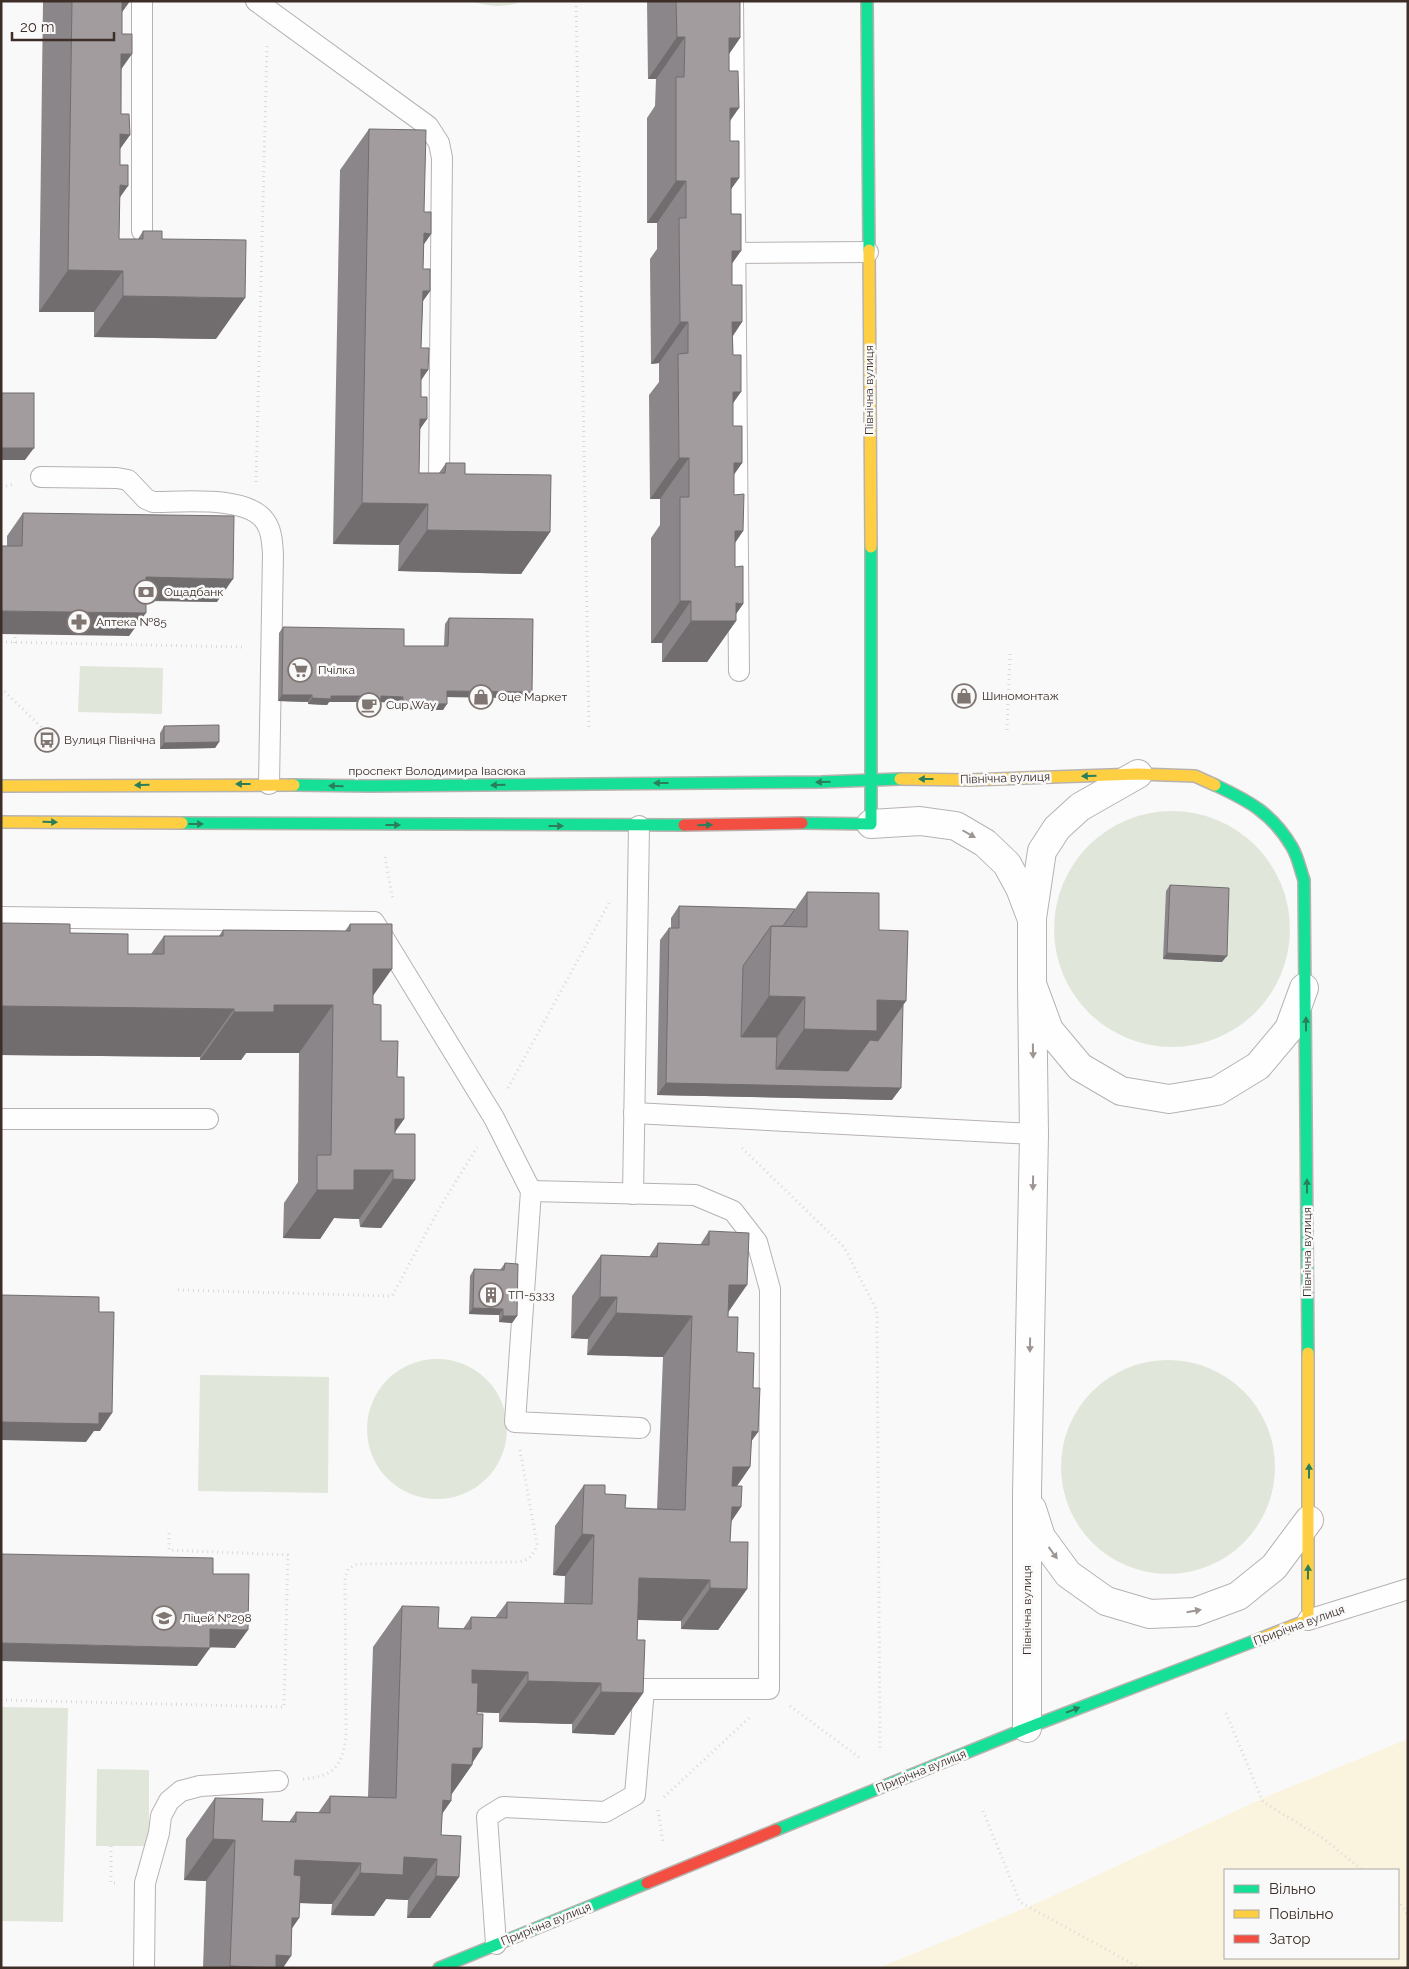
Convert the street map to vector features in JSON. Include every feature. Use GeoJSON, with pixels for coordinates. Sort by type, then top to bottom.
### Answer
{"type":"FeatureCollection","features":[{"type":"Feature","properties":{"kind":"street","name":"Північна вулиця"},"geometry":{"type":"LineString","coordinates":[[867,1],[871,824]]}},
{"type":"Feature","properties":{"kind":"street","name":"Північна вулиця"},"geometry":{"type":"LineString","coordinates":[[872,779],[970,780],[1138,774],[1196,776],[1249,801],[1274,822],[1293,848],[1304,880],[1309,1520],[1308,1620]]}},
{"type":"Feature","properties":{"kind":"street"},"geometry":{"type":"LineString","coordinates":[[1032,918],[1042,852],[1057,828],[1080,807],[1138,774]]}},
{"type":"Feature","properties":{"kind":"street","name":"проспект Володимира Івасюка"},"geometry":{"type":"LineString","coordinates":[[1,786],[269,784],[370,786],[822,782],[872,779]]}},
{"type":"Feature","properties":{"kind":"street"},"geometry":{"type":"LineString","coordinates":[[1,822],[638,826],[871,824],[920,821],[956,826],[985,843],[1007,864],[1020,888],[1032,918]]}},
{"type":"Feature","properties":{"kind":"street","name":"Північна вулиця"},"geometry":{"type":"LineString","coordinates":[[1027,1728],[1027,1493],[1034,1134],[1032,918]]}},
{"type":"Feature","properties":{"kind":"street"},"geometry":{"type":"LineString","coordinates":[[1032,984],[1049,1030],[1080,1067],[1121,1091],[1169,1099],[1217,1091],[1258,1066],[1289,1029],[1305,984]]}},
{"type":"Feature","properties":{"kind":"street","name":"Північна вулиця"},"geometry":{"type":"LineString","coordinates":[[1027,1493],[1041,1537],[1068,1574],[1106,1601],[1150,1614],[1195,1612],[1238,1596],[1274,1567],[1309,1520]]}},
{"type":"Feature","properties":{"kind":"street","name":"Прирічна вулиця"},"geometry":{"type":"LineString","coordinates":[[439,1968],[1027,1728],[1308,1620]]}},
{"type":"Feature","properties":{"kind":"lane"},"geometry":{"type":"LineString","coordinates":[[142,1],[142,231]]}},
{"type":"Feature","properties":{"kind":"lane"},"geometry":{"type":"LineString","coordinates":[[256,1],[428,126],[439,143],[442,168],[439,475]]}},
{"type":"Feature","properties":{"kind":"lane"},"geometry":{"type":"LineString","coordinates":[[733,1],[739,671]]}},
{"type":"Feature","properties":{"kind":"lane"},"geometry":{"type":"LineString","coordinates":[[735,253],[868,252]]}},
{"type":"Feature","properties":{"kind":"lane"},"geometry":{"type":"LineString","coordinates":[[41,477],[117,478],[128,480],[146,500],[153,502],[228,503],[248,507],[264,519],[271,534],[273,554],[269,784]]}},
{"type":"Feature","properties":{"kind":"lane"},"geometry":{"type":"LineString","coordinates":[[633,1194],[638,826]]}},
{"type":"Feature","properties":{"kind":"lane"},"geometry":{"type":"LineString","coordinates":[[1,917],[374,922],[494,1118],[531,1190],[515,1422],[640,1428]]}},
{"type":"Feature","properties":{"kind":"lane"},"geometry":{"type":"LineString","coordinates":[[634,1114],[1034,1134]]}},
{"type":"Feature","properties":{"kind":"lane"},"geometry":{"type":"LineString","coordinates":[[1,1119],[208,1119]]}},
{"type":"Feature","properties":{"kind":"lane"},"geometry":{"type":"LineString","coordinates":[[496,1944],[487,1817],[503,1807],[605,1812],[635,1795],[644,1689],[769,1690],[770,1290],[757,1242],[733,1211],[695,1195],[531,1190]]}},
{"type":"Feature","properties":{"kind":"lane","name":"Прирічна вулиця"},"geometry":{"type":"LineString","coordinates":[[1308,1620],[1408,1588]]}},
{"type":"Feature","properties":{"kind":"lane"},"geometry":{"type":"LineString","coordinates":[[144,1968],[145,1883],[159,1833],[161,1816],[169,1801],[181,1791],[200,1786],[278,1781]]}},
{"type":"Feature","properties":{"kind":"path"},"geometry":{"type":"LineString","coordinates":[[576,1],[589,731]]}},
{"type":"Feature","properties":{"kind":"path"},"geometry":{"type":"LineString","coordinates":[[255,513],[267,38]]}},
{"type":"Feature","properties":{"kind":"path"},"geometry":{"type":"LineString","coordinates":[[15,635],[15,643]]}},
{"type":"Feature","properties":{"kind":"path"},"geometry":{"type":"LineString","coordinates":[[79,644],[80,635]]}},
{"type":"Feature","properties":{"kind":"path"},"geometry":{"type":"LineString","coordinates":[[1,642],[252,647]]}},
{"type":"Feature","properties":{"kind":"path"},"geometry":{"type":"LineString","coordinates":[[1007,730],[1010,654]]}},
{"type":"Feature","properties":{"kind":"path"},"geometry":{"type":"LineString","coordinates":[[1,688],[41,727],[40,740]]}},
{"type":"Feature","properties":{"kind":"path"},"geometry":{"type":"LineString","coordinates":[[386,857],[394,909]]}},
{"type":"Feature","properties":{"kind":"path"},"geometry":{"type":"LineString","coordinates":[[178,1290],[392,1296],[440,1209],[494,1118],[505,1093],[609,902],[609,893]]}},
{"type":"Feature","properties":{"kind":"path"},"geometry":{"type":"LineString","coordinates":[[711,1117],[844,1247],[878,1310],[880,1748]]}},
{"type":"Feature","properties":{"kind":"path"},"geometry":{"type":"LineString","coordinates":[[278,1781],[318,1778],[329,1774],[344,1754],[346,1736],[344,1578],[351,1566],[357,1564],[524,1562],[534,1552],[537,1544],[515,1422]]}},
{"type":"Feature","properties":{"kind":"path"},"geometry":{"type":"LineString","coordinates":[[1,1700],[284,1707],[288,1555],[169,1550],[169,1531]]}},
{"type":"Feature","properties":{"kind":"path"},"geometry":{"type":"LineString","coordinates":[[782,1706],[790,1706],[860,1758]]}},
{"type":"Feature","properties":{"kind":"path"},"geometry":{"type":"LineString","coordinates":[[1226,1713],[1263,1802],[1324,1839],[1361,1869]]}},
{"type":"Feature","properties":{"kind":"path"},"geometry":{"type":"LineString","coordinates":[[664,1851],[657,1802],[750,1717]]}},
{"type":"Feature","properties":{"kind":"path"},"geometry":{"type":"LineString","coordinates":[[983,1811],[1020,1902],[1140,1968]]}},
{"type":"Feature","properties":{"kind":"path"},"geometry":{"type":"LineString","coordinates":[[1399,1902],[1408,1915]]}},
{"type":"Feature","properties":{"kind":"shaded area"},"geometry":{"type":"Polygon","coordinates":[[[471,1],[523,1],[497,6],[471,1]]]}},
{"type":"Feature","properties":{"kind":"shaded area"},"geometry":{"type":"Polygon","coordinates":[[[80,666],[163,668],[162,714],[78,712],[80,666]]]}},
{"type":"Feature","properties":{"kind":"shaded area"},"geometry":{"type":"Polygon","coordinates":[[[1160,811],[1184,811],[1206,816],[1228,825],[1256,845],[1270,863],[1281,884],[1288,906],[1290,929],[1288,952],[1281,974],[1270,995],[1256,1013],[1228,1033],[1206,1042],[1184,1047],[1160,1047],[1138,1042],[1116,1033],[1088,1013],[1068,985],[1059,963],[1054,941],[1054,917],[1059,895],[1068,873],[1088,845],[1116,825],[1138,816],[1160,811]]]}},
{"type":"Feature","properties":{"kind":"shaded area"},"geometry":{"type":"Polygon","coordinates":[[[437,1359],[451,1360],[464,1364],[487,1379],[502,1402],[506,1415],[506,1443],[502,1456],[487,1479],[464,1494],[451,1498],[437,1499],[423,1498],[410,1494],[387,1479],[372,1456],[368,1443],[367,1429],[368,1415],[372,1402],[387,1379],[410,1364],[423,1360],[437,1359]]]}},
{"type":"Feature","properties":{"kind":"shaded area"},"geometry":{"type":"Polygon","coordinates":[[[1158,1360],[1178,1360],[1209,1368],[1227,1378],[1244,1391],[1257,1408],[1267,1426],[1273,1446],[1275,1467],[1273,1488],[1267,1508],[1257,1526],[1244,1543],[1227,1556],[1209,1566],[1178,1574],[1158,1574],[1127,1566],[1100,1550],[1085,1535],[1069,1508],[1061,1477],[1061,1457],[1069,1426],[1085,1399],[1100,1384],[1127,1368],[1158,1360]]]}},
{"type":"Feature","properties":{"kind":"shaded area"},"geometry":{"type":"Polygon","coordinates":[[[200,1375],[329,1377],[328,1493],[198,1491],[200,1375]]]}},
{"type":"Feature","properties":{"kind":"shaded area"},"geometry":{"type":"Polygon","coordinates":[[[1,1707],[68,1708],[63,1922],[1,1921],[1,1707]]]}},
{"type":"Feature","properties":{"kind":"shaded area"},"geometry":{"type":"Polygon","coordinates":[[[97,1769],[149,1770],[149,1846],[96,1846],[97,1769]]]}},
{"type":"Feature","properties":{"kind":"sand"},"geometry":{"type":"Polygon","coordinates":[[[1408,1739],[1408,1968],[878,1968],[1035,1904],[1270,1795],[1408,1739]]]}},
{"type":"Feature","properties":{"kind":"building"},"geometry":{"type":"Polygon","coordinates":[[[72,1],[122,1],[122,34],[132,34],[132,54],[121,54],[121,114],[129,114],[130,135],[120,134],[120,165],[128,165],[128,186],[120,185],[119,239],[143,239],[143,231],[162,231],[162,239],[246,240],[245,298],[123,296],[123,271],[68,270],[72,1]]]}},
{"type":"Feature","properties":{"kind":"building"},"geometry":{"type":"Polygon","coordinates":[[[676,1],[740,1],[740,38],[729,38],[729,71],[738,71],[739,108],[730,108],[730,141],[739,141],[739,178],[731,178],[731,214],[741,214],[741,251],[732,251],[732,285],[742,285],[742,322],[732,322],[733,355],[741,355],[741,392],[733,392],[733,426],[742,426],[742,463],[734,463],[734,495],[744,494],[743,531],[735,531],[735,567],[743,566],[743,604],[736,603],[736,621],[691,621],[691,601],[680,601],[680,497],[689,497],[689,458],[679,458],[678,354],[688,353],[688,322],[680,322],[679,218],[686,218],[686,181],[676,181],[676,77],[684,77],[685,37],[677,37],[676,1]]]}},
{"type":"Feature","properties":{"kind":"building"},"geometry":{"type":"Polygon","coordinates":[[[369,129],[426,130],[424,212],[431,212],[431,234],[424,233],[423,269],[430,269],[430,291],[423,291],[421,348],[429,348],[428,370],[421,369],[421,397],[427,397],[427,419],[420,419],[419,473],[445,473],[446,463],[465,463],[465,474],[551,475],[550,532],[427,530],[428,504],[362,503],[369,129]]]}},
{"type":"Feature","properties":{"kind":"building"},"geometry":{"type":"Polygon","coordinates":[[[1,393],[34,393],[34,448],[1,448],[1,393]]]}},
{"type":"Feature","properties":{"kind":"building"},"geometry":{"type":"Polygon","coordinates":[[[23,513],[234,516],[233,579],[146,577],[146,613],[1,611],[1,546],[22,546],[23,513]]]}},
{"type":"Feature","properties":{"kind":"building"},"geometry":{"type":"Polygon","coordinates":[[[449,618],[533,619],[532,692],[447,691],[447,704],[403,703],[403,697],[381,696],[381,699],[365,699],[365,696],[331,696],[331,699],[312,698],[312,695],[282,695],[283,627],[404,629],[404,646],[448,646],[449,618]]]}},
{"type":"Feature","properties":{"kind":"building"},"geometry":{"type":"Polygon","coordinates":[[[219,725],[219,742],[164,743],[164,726],[219,725]]]}},
{"type":"Feature","properties":{"kind":"building"},"geometry":{"type":"Polygon","coordinates":[[[1170,885],[1229,888],[1227,956],[1167,953],[1170,885]]]}},
{"type":"Feature","properties":{"kind":"building"},"geometry":{"type":"Polygon","coordinates":[[[807,892],[879,893],[879,930],[908,931],[906,1001],[877,1000],[877,1031],[804,1029],[805,997],[769,996],[771,926],[807,927],[807,892]]]}},
{"type":"Feature","properties":{"kind":"building"},"geometry":{"type":"Polygon","coordinates":[[[679,906],[795,909],[783,926],[771,926],[743,966],[741,1037],[777,1037],[776,1069],[848,1071],[870,1040],[878,1041],[903,1005],[901,1088],[666,1083],[669,928],[679,928],[679,906]]]}},
{"type":"Feature","properties":{"kind":"building"},"geometry":{"type":"Polygon","coordinates":[[[1,923],[70,924],[70,933],[128,934],[128,954],[164,954],[164,936],[223,936],[223,930],[350,931],[350,924],[392,924],[392,969],[373,969],[373,1004],[381,1005],[381,1041],[398,1041],[397,1077],[404,1077],[404,1119],[395,1119],[395,1134],[415,1134],[415,1180],[393,1179],[393,1170],[354,1170],[354,1190],[317,1190],[317,1155],[331,1155],[333,1005],[274,1005],[274,1012],[234,1012],[234,1009],[1,1006],[1,923]]]}},
{"type":"Feature","properties":{"kind":"building"},"geometry":{"type":"Polygon","coordinates":[[[709,1231],[749,1233],[747,1285],[729,1285],[728,1317],[738,1317],[737,1352],[754,1353],[753,1388],[760,1388],[758,1432],[752,1431],[750,1467],[733,1467],[732,1486],[742,1486],[741,1507],[732,1507],[730,1542],[748,1542],[747,1589],[710,1588],[710,1580],[639,1578],[637,1640],[645,1640],[643,1693],[601,1692],[601,1683],[528,1681],[528,1672],[472,1670],[472,1683],[478,1683],[477,1714],[483,1714],[482,1748],[473,1748],[472,1765],[452,1764],[451,1801],[443,1800],[441,1835],[461,1836],[459,1877],[436,1876],[437,1859],[404,1857],[403,1875],[360,1873],[361,1863],[295,1860],[294,1875],[301,1876],[299,1918],[292,1918],[291,1956],[276,1955],[276,1968],[230,1966],[235,1840],[213,1839],[215,1798],[263,1799],[262,1821],[296,1822],[296,1812],[330,1813],[330,1796],[396,1798],[402,1606],[439,1607],[438,1628],[471,1629],[471,1617],[507,1618],[507,1602],[592,1604],[594,1535],[582,1534],[584,1485],[605,1485],[605,1494],[626,1495],[625,1508],[685,1510],[692,1316],[616,1313],[617,1297],[600,1297],[601,1255],[657,1257],[658,1243],[709,1245],[709,1231]]]}},
{"type":"Feature","properties":{"kind":"building","name":"ТП-5333"},"geometry":{"type":"Polygon","coordinates":[[[505,1263],[518,1264],[517,1316],[503,1316],[503,1309],[473,1308],[474,1269],[504,1270],[505,1263]]]}},
{"type":"Feature","properties":{"kind":"building"},"geometry":{"type":"Polygon","coordinates":[[[1,1295],[99,1297],[99,1312],[114,1312],[112,1413],[99,1413],[99,1424],[1,1422],[1,1295]]]}},
{"type":"Feature","properties":{"kind":"building"},"geometry":{"type":"Polygon","coordinates":[[[1,1554],[213,1558],[213,1574],[249,1574],[248,1630],[210,1629],[210,1648],[1,1643],[1,1554]]]}},
{"type":"Feature","properties":{"kind":"traffic: fast"},"geometry":{"type":"LineString","coordinates":[[867,1],[869,250]]}},
{"type":"Feature","properties":{"kind":"traffic: fast"},"geometry":{"type":"LineString","coordinates":[[802,823],[871,824],[871,547]]}},
{"type":"Feature","properties":{"kind":"traffic: fast"},"geometry":{"type":"LineString","coordinates":[[294,785],[821,782],[900,779]]}},
{"type":"Feature","properties":{"kind":"traffic: fast"},"geometry":{"type":"LineString","coordinates":[[1215,785],[1259,809],[1276,825],[1294,851],[1304,880],[1308,1353]]}},
{"type":"Feature","properties":{"kind":"traffic: fast"},"geometry":{"type":"LineString","coordinates":[[182,823],[684,825]]}},
{"type":"Feature","properties":{"kind":"traffic: fast"},"geometry":{"type":"LineString","coordinates":[[776,1830],[1027,1728],[1262,1638]]}},
{"type":"Feature","properties":{"kind":"traffic: fast"},"geometry":{"type":"LineString","coordinates":[[439,1968],[647,1883]]}},
{"type":"Feature","properties":{"kind":"traffic: slow"},"geometry":{"type":"LineString","coordinates":[[869,250],[871,547]]}},
{"type":"Feature","properties":{"kind":"traffic: slow"},"geometry":{"type":"LineString","coordinates":[[900,779],[970,780],[1138,774],[1195,776],[1215,785]]}},
{"type":"Feature","properties":{"kind":"traffic: slow"},"geometry":{"type":"LineString","coordinates":[[1,786],[294,785]]}},
{"type":"Feature","properties":{"kind":"traffic: slow"},"geometry":{"type":"LineString","coordinates":[[1,822],[182,823]]}},
{"type":"Feature","properties":{"kind":"traffic: slow"},"geometry":{"type":"LineString","coordinates":[[1262,1638],[1308,1620],[1308,1353]]}},
{"type":"Feature","properties":{"kind":"traffic: jam"},"geometry":{"type":"LineString","coordinates":[[684,825],[802,823]]}},
{"type":"Feature","properties":{"kind":"traffic: jam"},"geometry":{"type":"LineString","coordinates":[[647,1883],[776,1830]]}},
{"type":"Feature","properties":{"kind":"place","name":"Ощадбанк"},"geometry":{"type":"Point","coordinates":[146,592]}},
{"type":"Feature","properties":{"kind":"place","name":"Аптека №85"},"geometry":{"type":"Point","coordinates":[79,622]}},
{"type":"Feature","properties":{"kind":"place","name":"Пчілка"},"geometry":{"type":"Point","coordinates":[300,670]}},
{"type":"Feature","properties":{"kind":"place","name":"Шиномонтаж"},"geometry":{"type":"Point","coordinates":[964,696]}},
{"type":"Feature","properties":{"kind":"place","name":"Оце Маркет"},"geometry":{"type":"Point","coordinates":[481,697]}},
{"type":"Feature","properties":{"kind":"place","name":"Cup Way"},"geometry":{"type":"Point","coordinates":[369,705]}},
{"type":"Feature","properties":{"kind":"place","name":"Вулиця Північна"},"geometry":{"type":"Point","coordinates":[47,740]}},
{"type":"Feature","properties":{"kind":"place","name":"ТП-5333"},"geometry":{"type":"Point","coordinates":[491,1295]}},
{"type":"Feature","properties":{"kind":"place","name":"Ліцей №298"},"geometry":{"type":"Point","coordinates":[164,1618]}}]}
